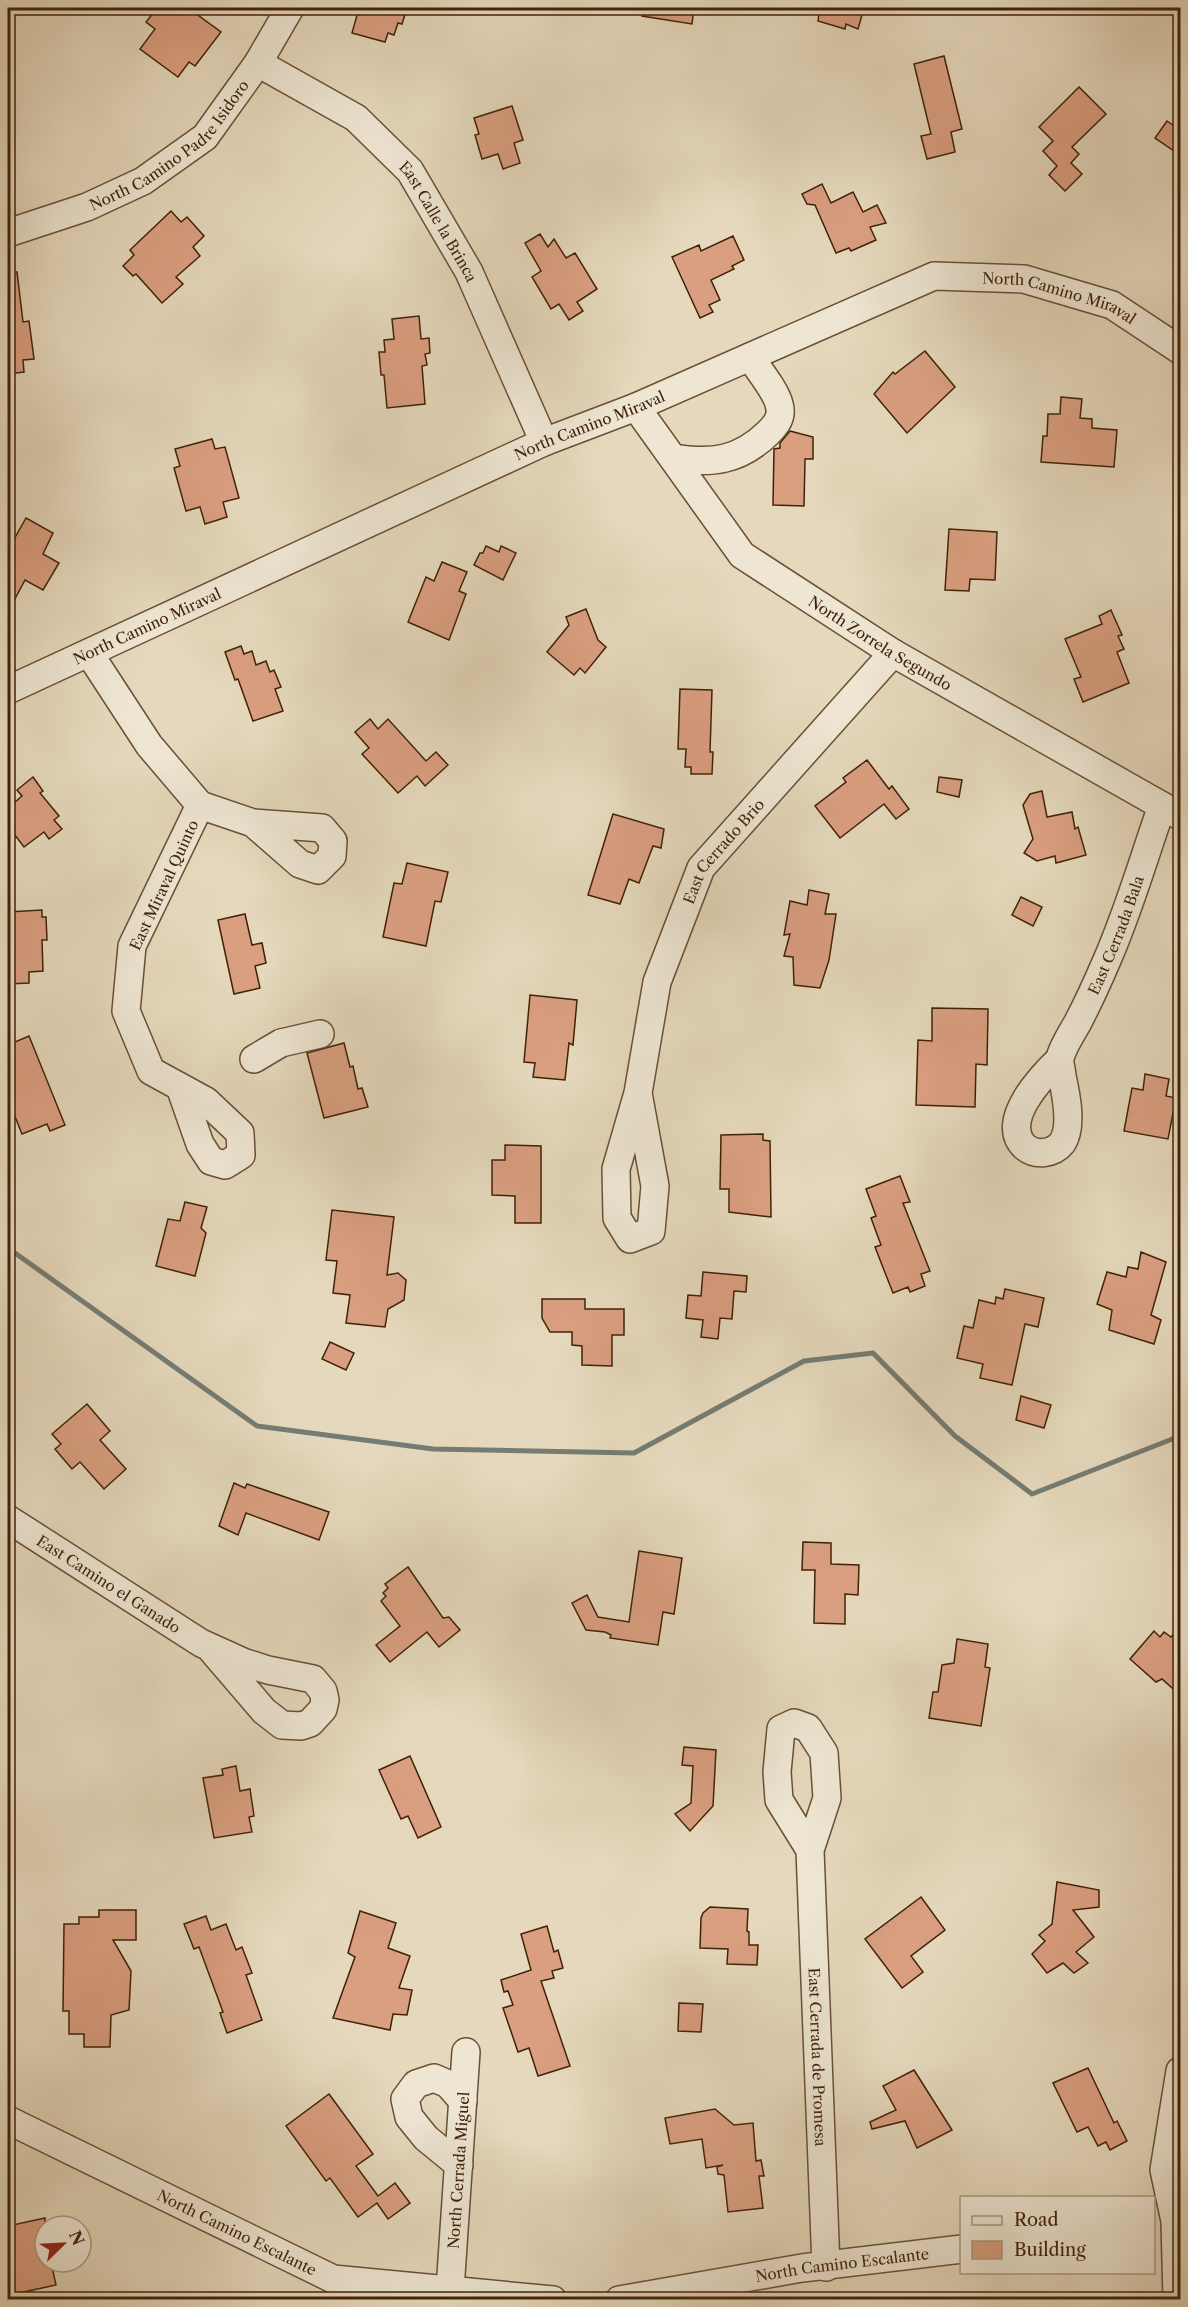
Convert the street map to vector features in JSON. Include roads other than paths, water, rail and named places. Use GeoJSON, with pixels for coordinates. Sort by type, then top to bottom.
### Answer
{"type":"FeatureCollection","features":[{"type":"Feature","properties":{"kind":"street","name":"North Camino Padre Isidoro"},"geometry":{"type":"LineString","coordinates":[[8,233],[87,207],[143,181],[205,137],[258,63],[290,8]]}},
{"type":"Feature","properties":{"kind":"street","name":"East Calle la Brinca"},"geometry":{"type":"LineString","coordinates":[[258,63],[356,118],[410,171],[469,272],[544,442]]}},
{"type":"Feature","properties":{"kind":"street","name":"North Camino Miraval"},"geometry":{"type":"LineString","coordinates":[[8,690],[544,442],[636,407],[934,276],[1024,279],[1112,305],[1180,350]]}},
{"type":"Feature","properties":{"kind":"street"},"geometry":{"type":"LineString","coordinates":[[673,458],[694,461],[738,455],[750,449],[778,423],[779,403],[750,357]]}},
{"type":"Feature","properties":{"kind":"street","name":"North Zorrela Segundo"},"geometry":{"type":"LineString","coordinates":[[636,407],[742,555],[893,653],[1171,811]]}},
{"type":"Feature","properties":{"kind":"street","name":"East Miraval Quinto"},"geometry":{"type":"LineString","coordinates":[[89,653],[149,745],[200,805],[253,823]]}},
{"type":"Feature","properties":{"kind":"street","name":"East Cerrado Brio"},"geometry":{"type":"LineString","coordinates":[[638,1093],[657,982],[700,868],[893,653]]}},
{"type":"Feature","properties":{"kind":"street","name":"East Miraval Quinto"},"geometry":{"type":"LineString","coordinates":[[180,1087],[151,1071],[126,1011],[132,946],[200,805]]}},
{"type":"Feature","properties":{"kind":"street","name":"East Cerrada Bala"},"geometry":{"type":"LineString","coordinates":[[1060,1059],[1113,947],[1171,811]]}},
{"type":"Feature","properties":{"kind":"street"},"geometry":{"type":"LineString","coordinates":[[254,1059],[281,1043],[320,1034]]}},
{"type":"Feature","properties":{"kind":"street","name":"East Camino el Ganado"},"geometry":{"type":"LineString","coordinates":[[8,1519],[210,1648]]}},
{"type":"Feature","properties":{"kind":"street","name":"East Cerrada de Promesa"},"geometry":{"type":"LineString","coordinates":[[810,1850],[826,2267]]}},
{"type":"Feature","properties":{"kind":"street","name":"North Cerrada Miguel"},"geometry":{"type":"LineString","coordinates":[[450,2290],[466,2052]]}},
{"type":"Feature","properties":{"kind":"street"},"geometry":{"type":"LineString","coordinates":[[1177,2300],[1164,2170],[1180,2072]]}},
{"type":"Feature","properties":{"kind":"street"},"geometry":{"type":"LineString","coordinates":[[459,2165],[426,2138],[408,2117],[405,2099],[416,2084],[434,2078],[448,2084],[463,2101]]}},
{"type":"Feature","properties":{"kind":"street","name":"North Camino Escalante"},"geometry":{"type":"LineString","coordinates":[[8,2120],[333,2279],[553,2300]]}},
{"type":"Feature","properties":{"kind":"street"},"geometry":{"type":"LineString","coordinates":[[1170,2222],[1180,2193]]}},
{"type":"Feature","properties":{"kind":"street","name":"North Camino Escalante"},"geometry":{"type":"LineString","coordinates":[[619,2300],[802,2268],[826,2267],[960,2249]]}},
{"type":"Feature","properties":{"kind":"waterway"},"geometry":{"type":"LineString","coordinates":[[8,1248],[257,1426],[433,1449],[634,1453],[804,1361],[873,1353],[955,1436],[1032,1494],[1180,1436]]}}]}
